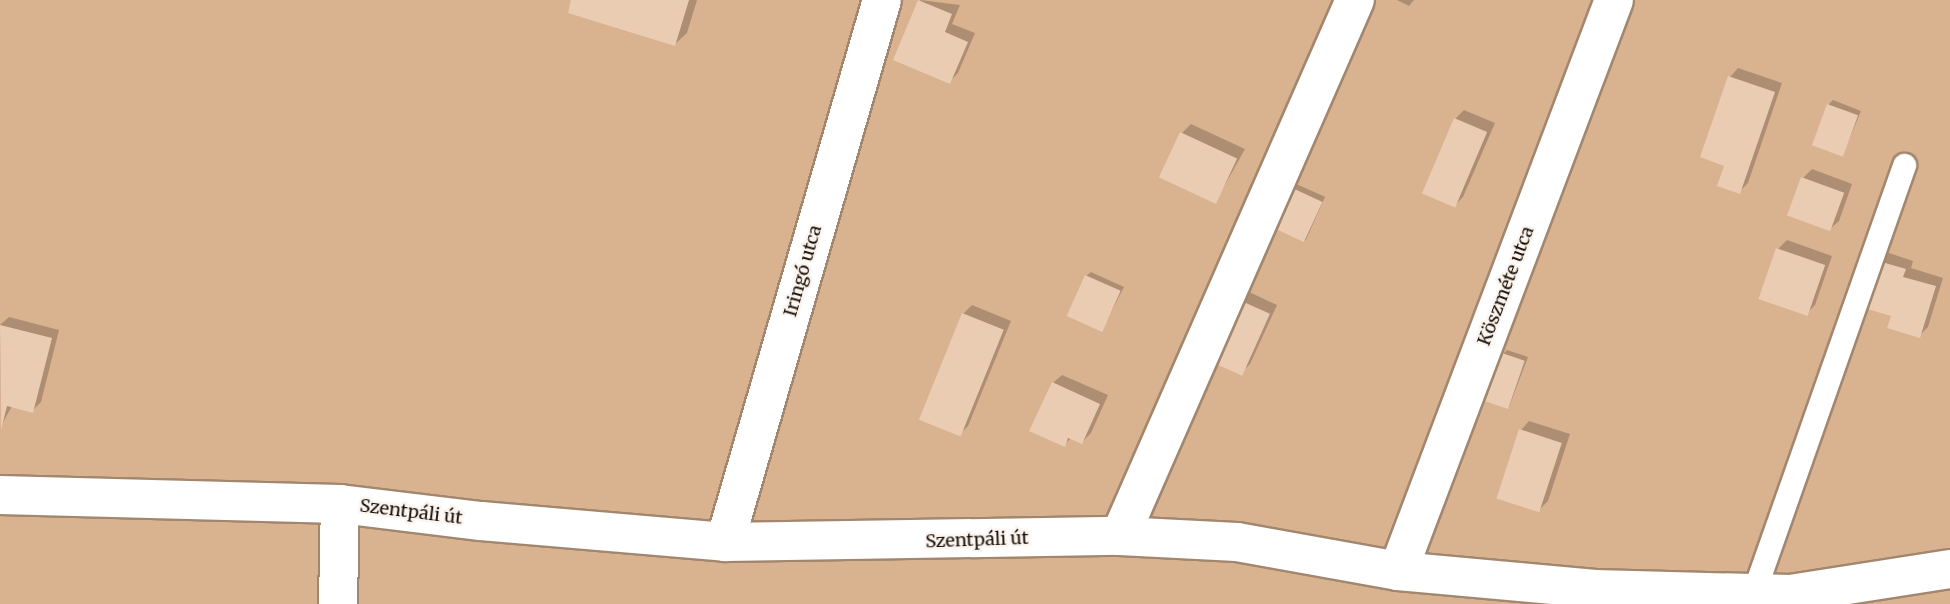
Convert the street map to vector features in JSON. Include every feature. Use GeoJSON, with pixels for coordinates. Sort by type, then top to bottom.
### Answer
{"type":"FeatureCollection","features":[{"type":"Feature","properties":{"kind":"street","name":"Iringó utca"},"geometry":{"type":"LineString","coordinates":[[725,541],[882,0]]}},
{"type":"Feature","properties":{"kind":"street"},"geometry":{"type":"LineString","coordinates":[[1120,536],[1355,0]]}},
{"type":"Feature","properties":{"kind":"street","name":"Köszméte utca"},"geometry":{"type":"LineString","coordinates":[[1398,571],[1614,0]]}},
{"type":"Feature","properties":{"kind":"street","name":"Szentpáli út"},"geometry":{"type":"LineString","coordinates":[[0,495],[340,503],[481,521],[725,541],[1120,536],[1237,542],[1398,571],[1595,589],[1753,594],[1790,599],[1950,569]]}},
{"type":"Feature","properties":{"kind":"street"},"geometry":{"type":"LineString","coordinates":[[338,604],[340,503]]}},
{"type":"Feature","properties":{"kind":"lane"},"geometry":{"type":"LineString","coordinates":[[1753,594],[1904,165]]}},
{"type":"Feature","properties":{"kind":"shaded area"},"geometry":{"type":"Polygon","coordinates":[[[0,0],[1950,0],[1950,604],[0,604],[0,0]]]}},
{"type":"Feature","properties":{"kind":"building"},"geometry":{"type":"Polygon","coordinates":[[[571,0],[689,0],[675,46],[568,13],[571,0]]]}},
{"type":"Feature","properties":{"kind":"building"},"geometry":{"type":"Polygon","coordinates":[[[918,0],[952,14],[945,32],[968,42],[950,84],[893,60],[918,0]]]}},
{"type":"Feature","properties":{"kind":"building"},"geometry":{"type":"Polygon","coordinates":[[[1728,76],[1775,92],[1740,194],[1717,186],[1724,166],[1700,157],[1728,76]]]}},
{"type":"Feature","properties":{"kind":"building"},"geometry":{"type":"Polygon","coordinates":[[[1827,104],[1858,115],[1843,157],[1812,145],[1827,104]]]}},
{"type":"Feature","properties":{"kind":"building"},"geometry":{"type":"Polygon","coordinates":[[[1454,118],[1487,132],[1455,208],[1422,193],[1454,118]]]}},
{"type":"Feature","properties":{"kind":"building"},"geometry":{"type":"Polygon","coordinates":[[[1180,132],[1237,159],[1216,204],[1159,177],[1180,132]]]}},
{"type":"Feature","properties":{"kind":"building"},"geometry":{"type":"Polygon","coordinates":[[[1801,177],[1844,193],[1830,231],[1787,216],[1801,177]]]}},
{"type":"Feature","properties":{"kind":"building"},"geometry":{"type":"Polygon","coordinates":[[[1288,186],[1322,202],[1304,242],[1269,226],[1288,186]]]}},
{"type":"Feature","properties":{"kind":"building"},"geometry":{"type":"Polygon","coordinates":[[[1776,248],[1825,265],[1808,316],[1758,299],[1776,248]]]}},
{"type":"Feature","properties":{"kind":"building"},"geometry":{"type":"Polygon","coordinates":[[[1875,260],[1906,269],[1903,277],[1936,286],[1920,338],[1887,328],[1891,316],[1861,307],[1875,260]]]}},
{"type":"Feature","properties":{"kind":"building"},"geometry":{"type":"Polygon","coordinates":[[[1085,275],[1121,291],[1102,332],[1067,316],[1085,275]]]}},
{"type":"Feature","properties":{"kind":"building"},"geometry":{"type":"Polygon","coordinates":[[[1237,299],[1270,314],[1242,376],[1209,361],[1237,299]]]}},
{"type":"Feature","properties":{"kind":"building"},"geometry":{"type":"Polygon","coordinates":[[[962,313],[1004,330],[961,436],[919,420],[962,313]]]}},
{"type":"Feature","properties":{"kind":"building"},"geometry":{"type":"Polygon","coordinates":[[[0,325],[52,338],[33,413],[7,406],[1,430],[0,325]]]}},
{"type":"Feature","properties":{"kind":"building"},"geometry":{"type":"Polygon","coordinates":[[[1502,353],[1525,361],[1508,409],[1485,401],[1502,353]]]}},
{"type":"Feature","properties":{"kind":"building"},"geometry":{"type":"Polygon","coordinates":[[[1052,382],[1100,404],[1082,444],[1068,438],[1065,447],[1029,431],[1052,382]]]}},
{"type":"Feature","properties":{"kind":"building"},"geometry":{"type":"Polygon","coordinates":[[[1519,429],[1562,443],[1539,512],[1496,498],[1519,429]]]}}]}
